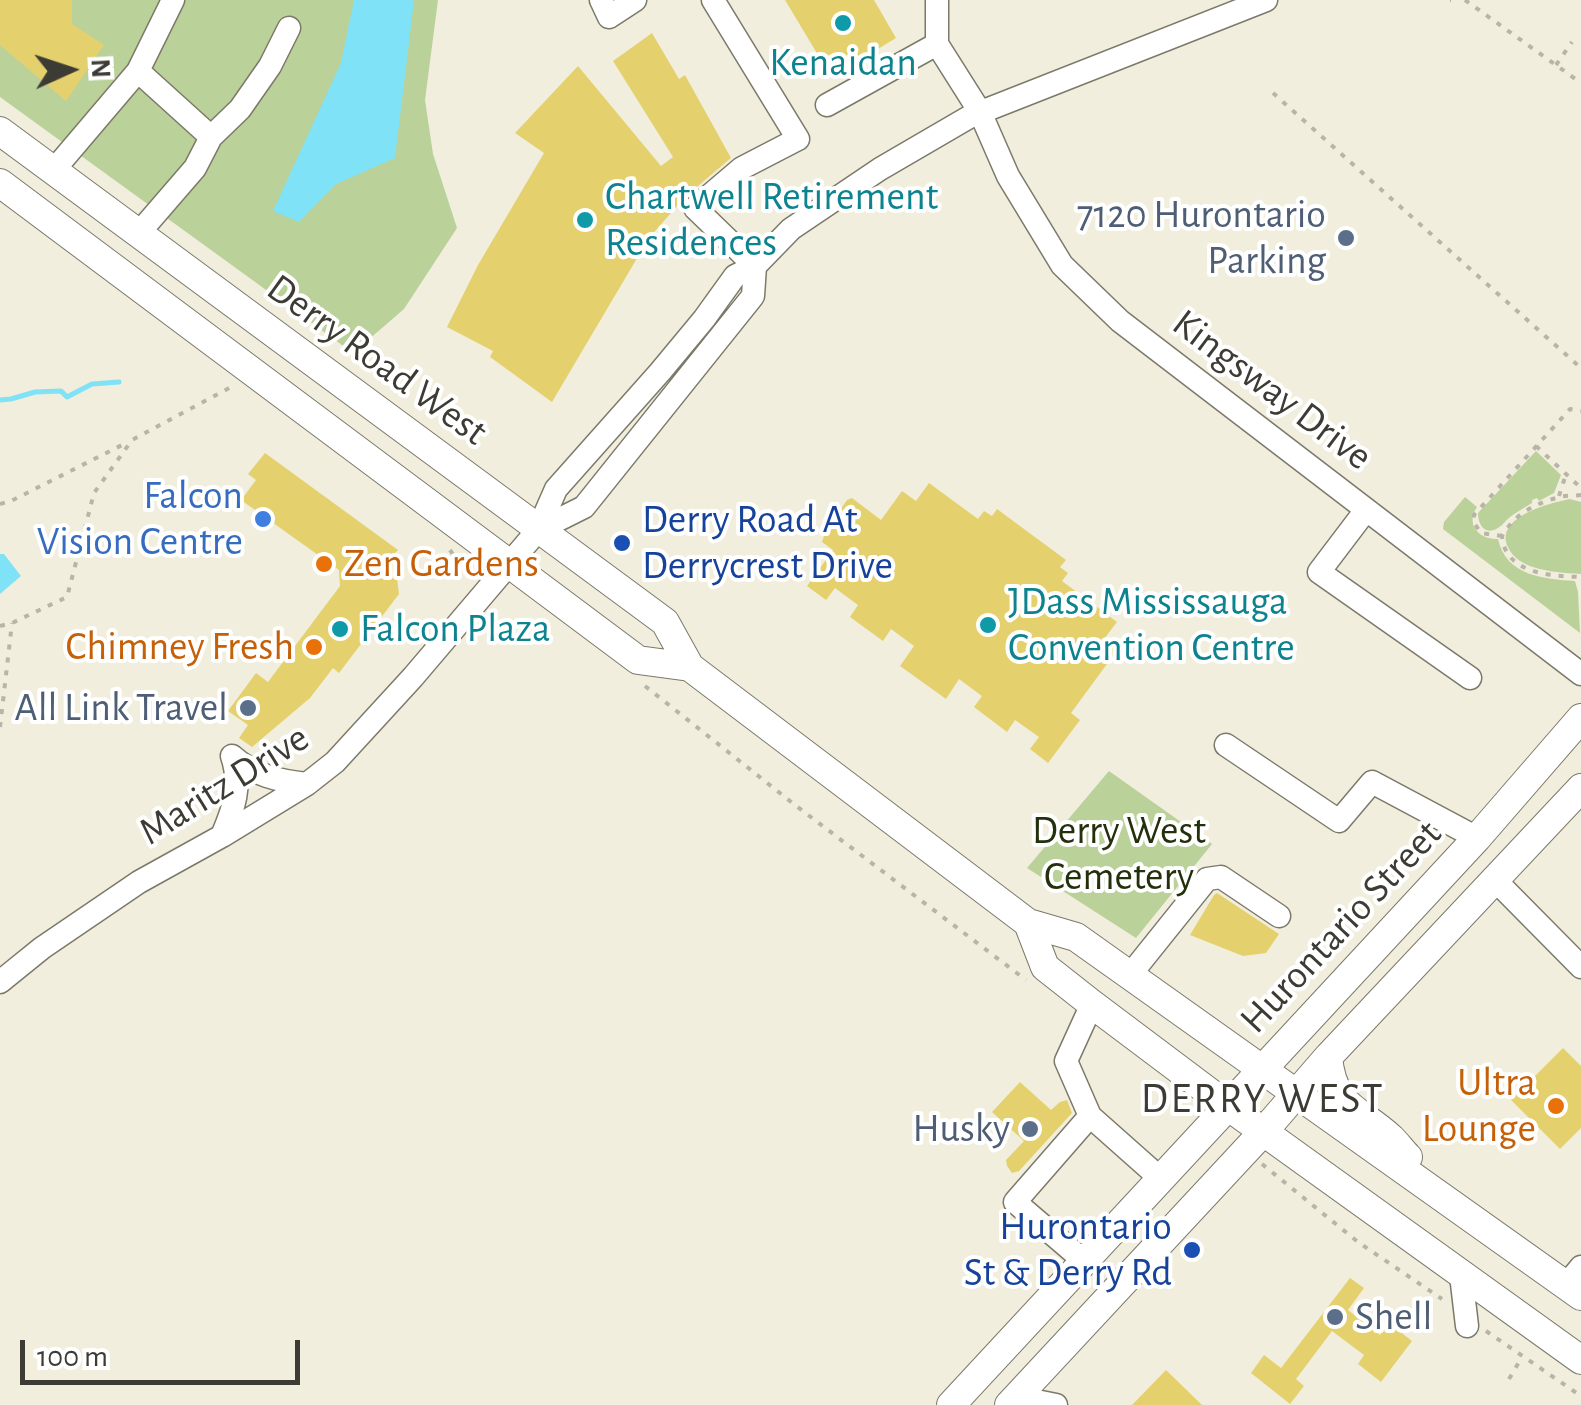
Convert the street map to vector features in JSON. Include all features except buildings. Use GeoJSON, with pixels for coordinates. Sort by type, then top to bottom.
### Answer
{"type":"FeatureCollection","features":[{"type":"Feature","properties":{"kind":"main road","name":"Derry Road West"},"geometry":{"type":"LineString","coordinates":[[0,131],[665,622],[690,667],[1028,923],[1076,937],[1441,1196]]}},
{"type":"Feature","properties":{"kind":"main road"},"geometry":{"type":"LineString","coordinates":[[26,203],[53,171]]}},
{"type":"Feature","properties":{"kind":"main road","name":"Derry Road West"},"geometry":{"type":"LineString","coordinates":[[0,184],[638,660],[690,667]]}},
{"type":"Feature","properties":{"kind":"main road","name":"Hurontario Street"},"geometry":{"type":"LineString","coordinates":[[951,1405],[1477,838],[1581,718]]}},
{"type":"Feature","properties":{"kind":"main road","name":"Hurontario Street"},"geometry":{"type":"LineString","coordinates":[[1013,1401],[1581,788]]}},
{"type":"Feature","properties":{"kind":"main road","name":"Derry Road West"},"geometry":{"type":"LineString","coordinates":[[1028,923],[1045,966],[1092,1004],[1581,1360]]}},
{"type":"Feature","properties":{"kind":"main road"},"geometry":{"type":"LineString","coordinates":[[1328,1057],[1330,1075],[1343,1102],[1392,1139],[1441,1196],[1576,1282]]}},
{"type":"Feature","properties":{"kind":"street"},"geometry":{"type":"LineString","coordinates":[[53,171],[138,72],[172,0]]}},
{"type":"Feature","properties":{"kind":"street"},"geometry":{"type":"LineString","coordinates":[[601,0],[609,17],[635,0]]}},
{"type":"Feature","properties":{"kind":"street"},"geometry":{"type":"LineString","coordinates":[[538,530],[584,507],[753,296],[755,266],[695,208],[742,168],[798,139],[713,0]]}},
{"type":"Feature","properties":{"kind":"street"},"geometry":{"type":"LineString","coordinates":[[827,105],[938,44],[937,0]]}},
{"type":"Feature","properties":{"kind":"street"},"geometry":{"type":"LineString","coordinates":[[538,530],[556,489],[682,346],[736,276],[755,266],[791,229],[880,169],[980,112],[1266,0]]}},
{"type":"Feature","properties":{"kind":"street"},"geometry":{"type":"LineString","coordinates":[[138,234],[195,168],[211,137],[240,109],[270,66],[289,28]]}},
{"type":"Feature","properties":{"kind":"street","name":"Kingsway Drive"},"geometry":{"type":"LineString","coordinates":[[938,44],[980,112],[1008,176],[1062,264],[1120,321],[1581,674]]}},
{"type":"Feature","properties":{"kind":"street"},"geometry":{"type":"LineString","coordinates":[[138,72],[211,137]]}},
{"type":"Feature","properties":{"kind":"street"},"geometry":{"type":"LineString","coordinates":[[1366,510],[1320,572],[1470,678]]}},
{"type":"Feature","properties":{"kind":"street","name":"Maritz Drive"},"geometry":{"type":"LineString","coordinates":[[0,982],[42,948],[139,882],[307,784],[335,762],[538,530]]}},
{"type":"Feature","properties":{"kind":"street"},"geometry":{"type":"LineString","coordinates":[[1226,745],[1339,821],[1372,782],[1477,838]]}},
{"type":"Feature","properties":{"kind":"street"},"geometry":{"type":"LineString","coordinates":[[222,836],[236,798],[238,780],[232,756],[244,767],[267,777],[307,784]]}},
{"type":"Feature","properties":{"kind":"street"},"geometry":{"type":"LineString","coordinates":[[1130,975],[1207,879],[1220,876],[1280,916]]}},
{"type":"Feature","properties":{"kind":"street"},"geometry":{"type":"LineString","coordinates":[[1494,879],[1581,967]]}},
{"type":"Feature","properties":{"kind":"street"},"geometry":{"type":"LineString","coordinates":[[1092,1004],[1066,1061],[1090,1116],[1161,1179]]}},
{"type":"Feature","properties":{"kind":"street"},"geometry":{"type":"LineString","coordinates":[[1084,1261],[1015,1202],[1090,1116]]}},
{"type":"Feature","properties":{"kind":"street"},"geometry":{"type":"LineString","coordinates":[[1461,1275],[1467,1326]]}},
{"type":"Feature","properties":{"kind":"street"},"geometry":{"type":"LineString","coordinates":[[1013,1401],[1056,1405]]}},
{"type":"Feature","properties":{"kind":"path"},"geometry":{"type":"LineString","coordinates":[[1465,0],[1581,83]]}},
{"type":"Feature","properties":{"kind":"path"},"geometry":{"type":"LineString","coordinates":[[1556,65],[1572,42]]}},
{"type":"Feature","properties":{"kind":"path"},"geometry":{"type":"LineString","coordinates":[[1273,93],[1581,368]]}},
{"type":"Feature","properties":{"kind":"path"},"geometry":{"type":"LineString","coordinates":[[0,504],[257,374]]}},
{"type":"Feature","properties":{"kind":"path"},"geometry":{"type":"LineString","coordinates":[[1502,536],[1481,533],[1474,523],[1474,514],[1570,409],[1581,411]]}},
{"type":"Feature","properties":{"kind":"path"},"geometry":{"type":"LineString","coordinates":[[0,626],[67,598],[94,493],[132,440]]}},
{"type":"Feature","properties":{"kind":"path"},"geometry":{"type":"LineString","coordinates":[[1536,446],[1581,492],[1560,496],[1514,518],[1502,536],[1504,549],[1533,572],[1581,577]]}},
{"type":"Feature","properties":{"kind":"path"},"geometry":{"type":"LineString","coordinates":[[1560,496],[1566,474]]}},
{"type":"Feature","properties":{"kind":"path"},"geometry":{"type":"LineString","coordinates":[[0,727],[12,624]]}},
{"type":"Feature","properties":{"kind":"path"},"geometry":{"type":"LineString","coordinates":[[1510,1379],[1522,1356]]}},
{"type":"Feature","properties":{"kind":"path"},"geometry":{"type":"LineString","coordinates":[[1576,1405],[1578,1394]]}},
{"type":"Feature","properties":{"kind":"green space"},"geometry":{"type":"Polygon","coordinates":[[[0,0],[438,0],[425,100],[433,154],[457,228],[404,309],[353,353],[0,97],[0,0]]]}},
{"type":"Feature","properties":{"kind":"green space"},"geometry":{"type":"Polygon","coordinates":[[[1536,451],[1561,475],[1554,493],[1539,501],[1532,500],[1498,528],[1486,530],[1478,513],[1536,451]]]}},
{"type":"Feature","properties":{"kind":"green space"},"geometry":{"type":"Polygon","coordinates":[[[1465,497],[1477,507],[1473,519],[1476,530],[1485,537],[1498,539],[1502,551],[1518,568],[1539,577],[1575,581],[1580,633],[1443,529],[1444,522],[1465,497]]]}},
{"type":"Feature","properties":{"kind":"green space"},"geometry":{"type":"Polygon","coordinates":[[[1570,499],[1581,502],[1581,574],[1539,569],[1515,557],[1508,547],[1509,527],[1526,513],[1570,499]]]}},
{"type":"Feature","properties":{"kind":"green space","name":"Derry West Cemetery"},"geometry":{"type":"Polygon","coordinates":[[[1109,771],[1212,844],[1136,938],[1027,868],[1109,771]]]}},
{"type":"Feature","properties":{"kind":"water"},"geometry":{"type":"Polygon","coordinates":[[[354,0],[414,0],[395,158],[336,184],[299,222],[273,211],[341,63],[354,0]]]}},
{"type":"Feature","properties":{"kind":"water"},"geometry":{"type":"Polygon","coordinates":[[[0,554],[21,576],[0,594],[0,554]]]}},
{"type":"Feature","properties":{"kind":"waterway"},"geometry":{"type":"LineString","coordinates":[[0,400],[35,392],[61,391],[67,397],[92,384],[119,382]]}},
{"type":"Feature","properties":{"kind":"place","name":"Kenaidan"},"geometry":{"type":"Point","coordinates":[843,23]}},
{"type":"Feature","properties":{"kind":"place","name":"Chartwell Retirement Residences"},"geometry":{"type":"Point","coordinates":[585,220]}},
{"type":"Feature","properties":{"kind":"place","name":"7120 Hurontario Parking"},"geometry":{"type":"Point","coordinates":[1346,238]}},
{"type":"Feature","properties":{"kind":"place","name":"Falcon Vision Centre"},"geometry":{"type":"Point","coordinates":[263,519]}},
{"type":"Feature","properties":{"kind":"place","name":"Derry Road At Derrycrest Drive"},"geometry":{"type":"Point","coordinates":[622,543]}},
{"type":"Feature","properties":{"kind":"place","name":"Zen Gardens"},"geometry":{"type":"Point","coordinates":[324,564]}},
{"type":"Feature","properties":{"kind":"place","name":"JDass Mississauga Convention Centre"},"geometry":{"type":"Point","coordinates":[988,625]}},
{"type":"Feature","properties":{"kind":"place","name":"Falcon Plaza"},"geometry":{"type":"Point","coordinates":[340,629]}},
{"type":"Feature","properties":{"kind":"place","name":"Chimney Fresh"},"geometry":{"type":"Point","coordinates":[314,647]}},
{"type":"Feature","properties":{"kind":"place","name":"All Link Travel"},"geometry":{"type":"Point","coordinates":[248,708]}},
{"type":"Feature","properties":{"kind":"place","name":"Ultra Lounge"},"geometry":{"type":"Point","coordinates":[1556,1106]}},
{"type":"Feature","properties":{"kind":"place","name":"Husky"},"geometry":{"type":"Point","coordinates":[1030,1129]}},
{"type":"Feature","properties":{"kind":"place","name":"Hurontario St & Derry Rd"},"geometry":{"type":"Point","coordinates":[1192,1250]}},
{"type":"Feature","properties":{"kind":"place","name":"Shell"},"geometry":{"type":"Point","coordinates":[1335,1317]}},
{"type":"Feature","properties":{"kind":"district","name":"DERRY WEST"},"geometry":{"type":"Point","coordinates":[1263,1099]}}]}
